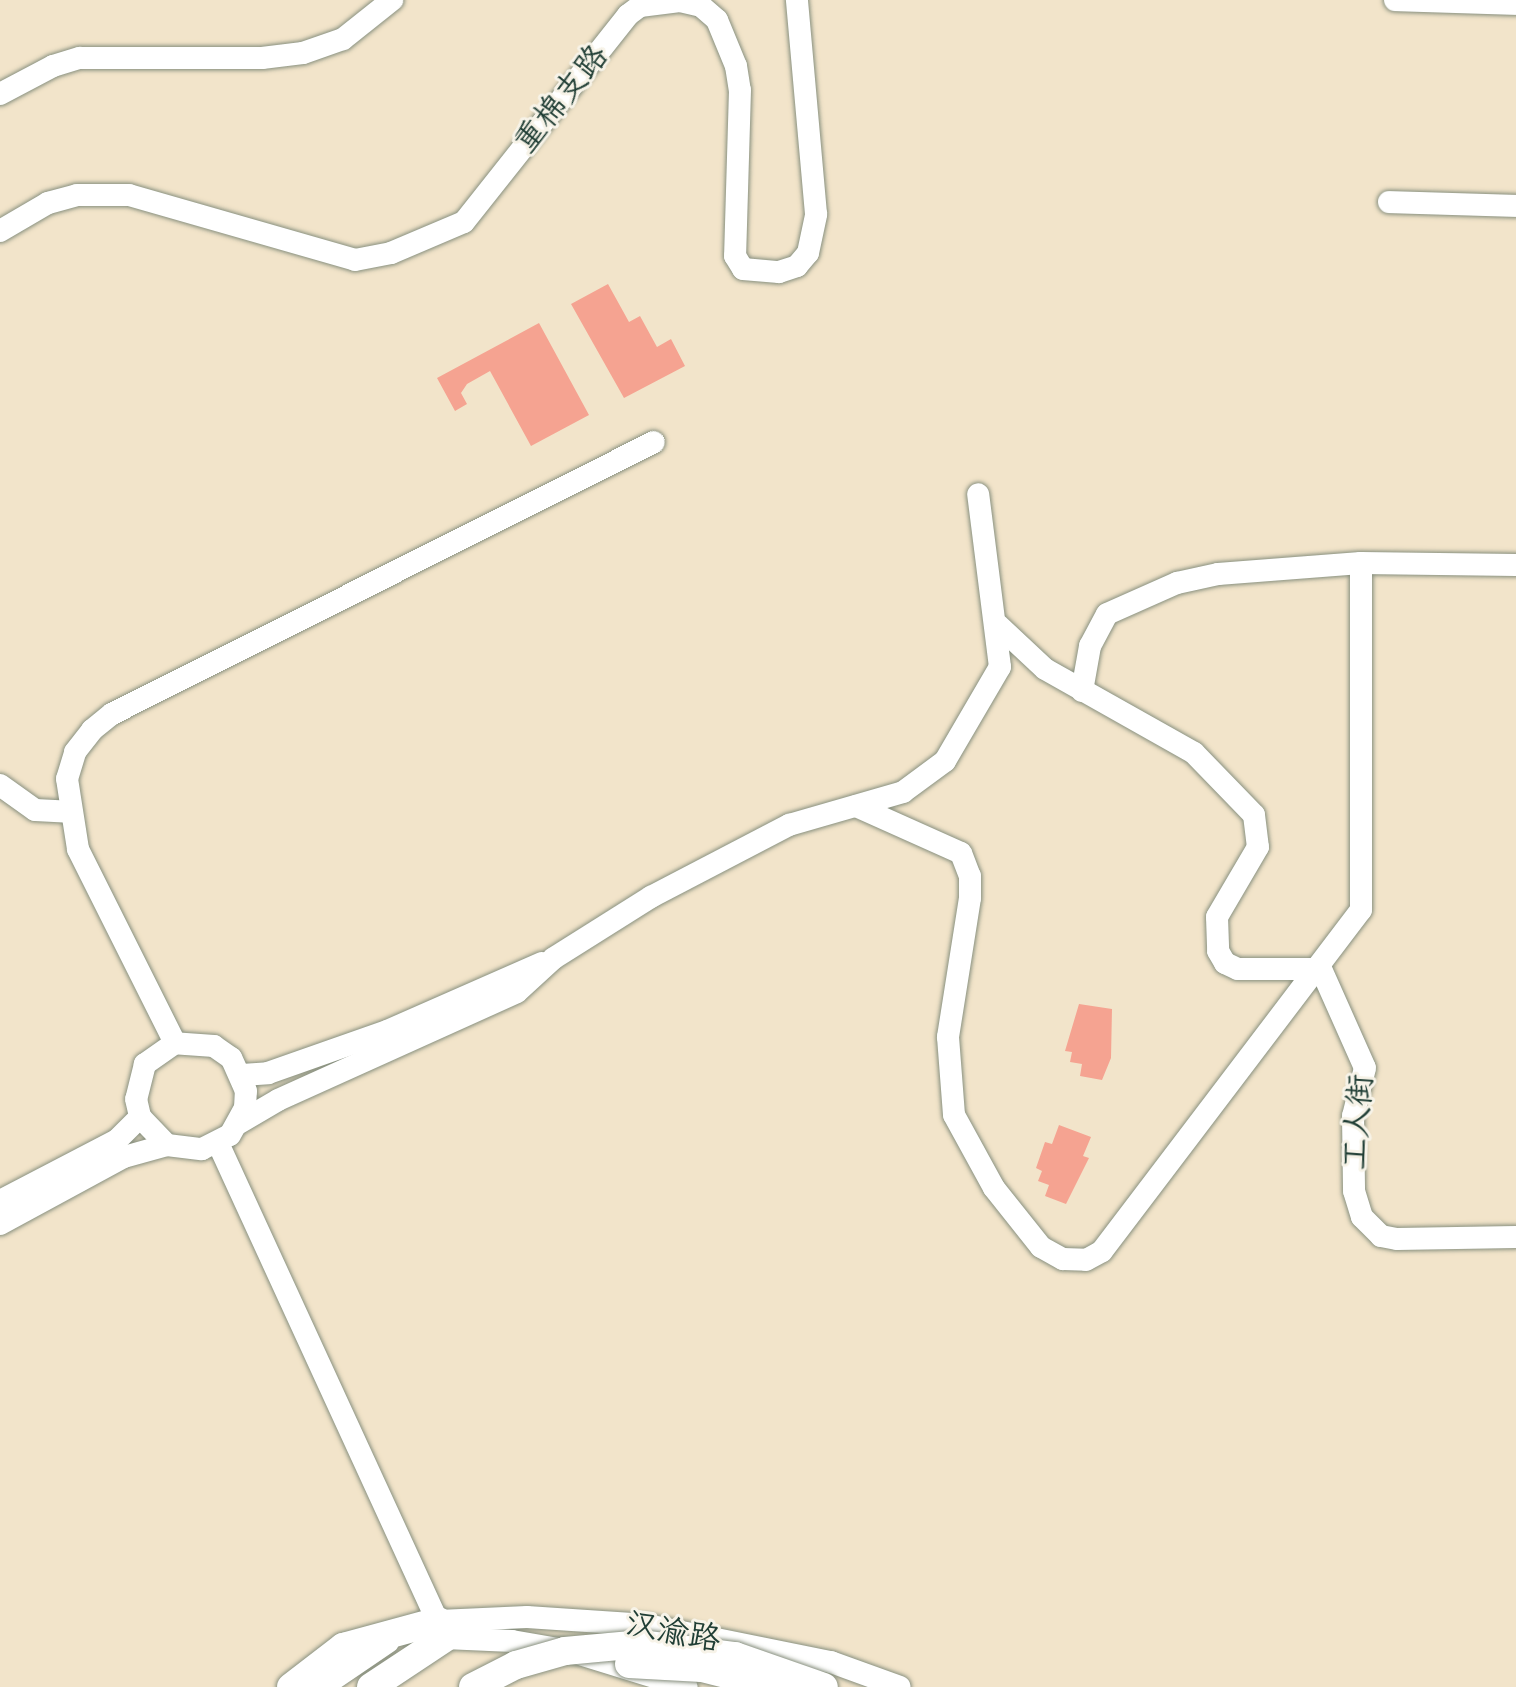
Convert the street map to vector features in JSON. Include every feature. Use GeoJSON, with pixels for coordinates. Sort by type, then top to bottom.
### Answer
{"type":"FeatureCollection","features":[{"type":"Feature","properties":{"kind":"main road"},"geometry":{"type":"LineString","coordinates":[[291,1687],[343,1647],[442,1630]]}},
{"type":"Feature","properties":{"kind":"main road"},"geometry":{"type":"LineString","coordinates":[[371,1687],[442,1630]]}},
{"type":"Feature","properties":{"kind":"main road"},"geometry":{"type":"LineString","coordinates":[[473,1687],[516,1665],[565,1651],[640,1644],[735,1656],[824,1687]]}},
{"type":"Feature","properties":{"kind":"main road"},"geometry":{"type":"LineString","coordinates":[[511,1687],[569,1668],[644,1663],[702,1668],[775,1687]]}},
{"type":"Feature","properties":{"kind":"street"},"geometry":{"type":"LineString","coordinates":[[0,94],[53,66],[80,58],[262,58],[303,53],[343,39],[392,0]]}},
{"type":"Feature","properties":{"kind":"street","name":"重棉支路"},"geometry":{"type":"LineString","coordinates":[[0,231],[48,203],[77,195],[129,195],[355,260],[391,253],[464,222],[628,15],[640,6],[680,1],[701,6],[717,20],[736,66],[740,90],[735,256],[743,269],[779,272],[797,266],[808,253],[816,214],[797,0]]}},
{"type":"Feature","properties":{"kind":"street"},"geometry":{"type":"LineString","coordinates":[[1395,0],[1516,4]]}},
{"type":"Feature","properties":{"kind":"street"},"geometry":{"type":"LineString","coordinates":[[1389,202],[1516,206]]}},
{"type":"Feature","properties":{"kind":"street"},"geometry":{"type":"LineString","coordinates":[[175,1043],[78,849],[69,812],[67,779],[75,752],[112,714],[654,442]]}},
{"type":"Feature","properties":{"kind":"street"},"geometry":{"type":"LineString","coordinates":[[242,1075],[268,1073],[387,1031],[554,958],[651,897],[789,825],[903,792],[945,761],[1000,667],[998,625],[978,494]]}},
{"type":"Feature","properties":{"kind":"street"},"geometry":{"type":"LineString","coordinates":[[1082,691],[1098,627],[1124,603],[1218,574],[1361,563],[1516,565]]}},
{"type":"Feature","properties":{"kind":"street"},"geometry":{"type":"LineString","coordinates":[[856,806],[961,853],[970,876],[970,898],[948,1037],[954,1115],[994,1188],[1041,1247],[1063,1259],[1086,1260],[1102,1251],[1353,927],[1365,893],[1361,563]]}},
{"type":"Feature","properties":{"kind":"street"},"geometry":{"type":"LineString","coordinates":[[998,625],[1045,669],[1194,753],[1254,815],[1258,847],[1217,917],[1218,951],[1225,963],[1238,969],[1321,969]]}},
{"type":"Feature","properties":{"kind":"street"},"geometry":{"type":"LineString","coordinates":[[0,785],[35,810],[69,812]]}},
{"type":"Feature","properties":{"kind":"street"},"geometry":{"type":"LineString","coordinates":[[0,1224],[124,1157],[167,1145],[193,1150],[218,1143],[239,1123],[278,1100],[517,992],[554,958]]}},
{"type":"Feature","properties":{"kind":"street","name":"工人街"},"geometry":{"type":"LineString","coordinates":[[1321,969],[1365,1068],[1353,1116],[1354,1191],[1362,1217],[1381,1236],[1397,1239],[1516,1237]]}},
{"type":"Feature","properties":{"kind":"street"},"geometry":{"type":"LineString","coordinates":[[167,1145],[140,1117],[137,1081],[151,1058],[175,1043],[214,1046],[242,1075],[246,1091],[239,1123]]}},
{"type":"Feature","properties":{"kind":"street"},"geometry":{"type":"LineString","coordinates":[[0,1201],[117,1140],[140,1117]]}},
{"type":"Feature","properties":{"kind":"street"},"geometry":{"type":"LineString","coordinates":[[218,1143],[442,1630],[379,1646],[322,1687]]}},
{"type":"Feature","properties":{"kind":"street","name":"汉渝路"},"geometry":{"type":"LineString","coordinates":[[355,1687],[442,1630],[527,1617],[647,1625],[831,1662],[900,1687]]}},
{"type":"Feature","properties":{"kind":"street","name":"汉渝路"},"geometry":{"type":"LineString","coordinates":[[442,1630],[570,1651],[687,1687]]}},
{"type":"Feature","properties":{"kind":"building"},"geometry":{"type":"Polygon","coordinates":[[[608,284],[629,322],[640,316],[657,347],[671,339],[685,366],[624,398],[571,304],[608,284]]]}},
{"type":"Feature","properties":{"kind":"building"},"geometry":{"type":"Polygon","coordinates":[[[539,323],[589,415],[531,446],[490,371],[467,384],[461,393],[467,404],[455,411],[437,378],[539,323]]]}},
{"type":"Feature","properties":{"kind":"building"},"geometry":{"type":"Polygon","coordinates":[[[1079,1004],[1112,1009],[1111,1058],[1102,1080],[1080,1076],[1082,1064],[1070,1062],[1072,1052],[1065,1051],[1079,1004]]]}},
{"type":"Feature","properties":{"kind":"building"},"geometry":{"type":"Polygon","coordinates":[[[1059,1125],[1091,1137],[1083,1156],[1089,1158],[1066,1204],[1045,1196],[1049,1185],[1038,1181],[1042,1171],[1036,1168],[1045,1142],[1052,1144],[1059,1125]]]}}]}
